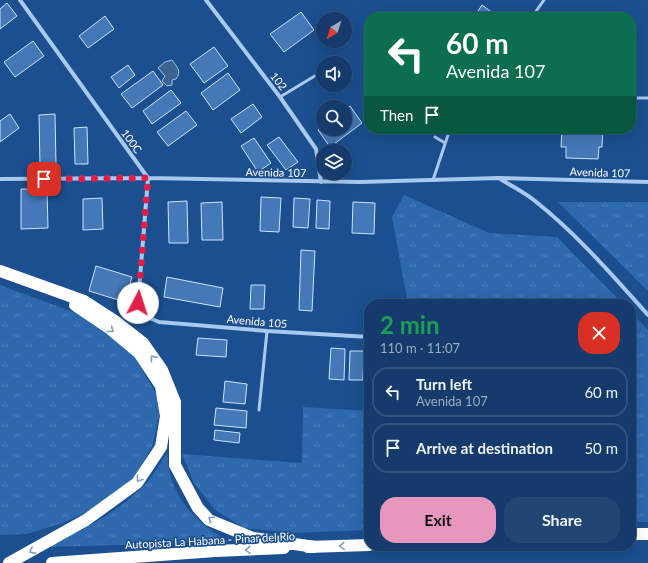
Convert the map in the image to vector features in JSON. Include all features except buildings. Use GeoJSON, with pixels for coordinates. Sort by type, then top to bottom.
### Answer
{"type":"FeatureCollection","features":[{"type":"Feature","properties":{"kind":"highway"},"geometry":{"type":"LineString","coordinates":[[0,271],[84,302],[115,321],[143,343],[162,370],[175,402],[175,465],[198,508],[209,520],[253,538],[315,547]]}},
{"type":"Feature","properties":{"kind":"highway"},"geometry":{"type":"LineString","coordinates":[[0,278],[77,306],[109,328],[139,353],[161,386],[166,416],[161,447],[137,483],[86,520],[9,563]]}},
{"type":"Feature","properties":{"kind":"highway"},"geometry":{"type":"LineString","coordinates":[[636,534],[648,534]]}},
{"type":"Feature","properties":{"kind":"highway","name":"Autopista La Habana - Pinar del Río"},"geometry":{"type":"LineString","coordinates":[[52,563],[215,551],[364,545]]}},
{"type":"Feature","properties":{"kind":"street","name":"100C"},"geometry":{"type":"LineString","coordinates":[[20,0],[148,178]]}},
{"type":"Feature","properties":{"kind":"street","name":"102"},"geometry":{"type":"LineString","coordinates":[[206,0],[280,97],[316,149],[321,182]]}},
{"type":"Feature","properties":{"kind":"street","name":"Avenida 107"},"geometry":{"type":"LineString","coordinates":[[0,180],[148,178],[321,182],[499,178],[648,182]]}},
{"type":"Feature","properties":{"kind":"street","name":"Avenida 105"},"geometry":{"type":"LineString","coordinates":[[148,178],[138,303],[145,316],[159,322],[267,332],[364,338]]}},
{"type":"Feature","properties":{"kind":"street"},"geometry":{"type":"LineString","coordinates":[[499,178],[535,200],[564,226],[601,262],[634,299]]}},
{"type":"Feature","properties":{"kind":"street"},"geometry":{"type":"LineString","coordinates":[[636,301],[648,315]]}},
{"type":"Feature","properties":{"kind":"lane"},"geometry":{"type":"LineString","coordinates":[[536,12],[544,0]]}},
{"type":"Feature","properties":{"kind":"lane"},"geometry":{"type":"LineString","coordinates":[[280,97],[316,75]]}},
{"type":"Feature","properties":{"kind":"lane"},"geometry":{"type":"LineString","coordinates":[[636,98],[648,98]]}},
{"type":"Feature","properties":{"kind":"lane"},"geometry":{"type":"LineString","coordinates":[[433,180],[448,134]]}},
{"type":"Feature","properties":{"kind":"lane"},"geometry":{"type":"LineString","coordinates":[[435,136],[445,143]]}},
{"type":"Feature","properties":{"kind":"lane"},"geometry":{"type":"LineString","coordinates":[[259,410],[267,332]]}},
{"type":"Feature","properties":{"kind":"green space"},"geometry":{"type":"Polygon","coordinates":[[[404,195],[489,233],[557,237],[618,299],[407,299],[392,217],[404,195]]]}},
{"type":"Feature","properties":{"kind":"green space"},"geometry":{"type":"Polygon","coordinates":[[[558,202],[648,202],[648,291],[558,202]]]}},
{"type":"Feature","properties":{"kind":"green space"},"geometry":{"type":"Polygon","coordinates":[[[0,285],[76,313],[131,351],[161,402],[153,445],[132,481],[93,509],[63,523],[27,534],[0,535],[0,285]]]}},
{"type":"Feature","properties":{"kind":"green space"},"geometry":{"type":"Polygon","coordinates":[[[636,317],[648,330],[648,522],[636,522],[636,317]]]}},
{"type":"Feature","properties":{"kind":"green space"},"geometry":{"type":"Polygon","coordinates":[[[303,407],[364,411],[364,530],[291,533],[244,528],[215,510],[194,483],[182,454],[302,463],[303,407]]]}},
{"type":"Feature","properties":{"kind":"green space"},"geometry":{"type":"Polygon","coordinates":[[[167,453],[172,482],[184,504],[204,525],[229,542],[47,547],[102,518],[127,501],[150,479],[167,453]]]}},
{"type":"Feature","properties":{"kind":"shaded area"},"geometry":{"type":"Polygon","coordinates":[[[172,60],[179,71],[179,74],[176,79],[172,80],[172,85],[167,86],[162,81],[165,76],[158,68],[165,62],[172,60]]]}},
{"type":"Feature","properties":{"kind":"route"},"geometry":{"type":"LineString","coordinates":[[44,179],[148,178],[138,303]]}}]}
